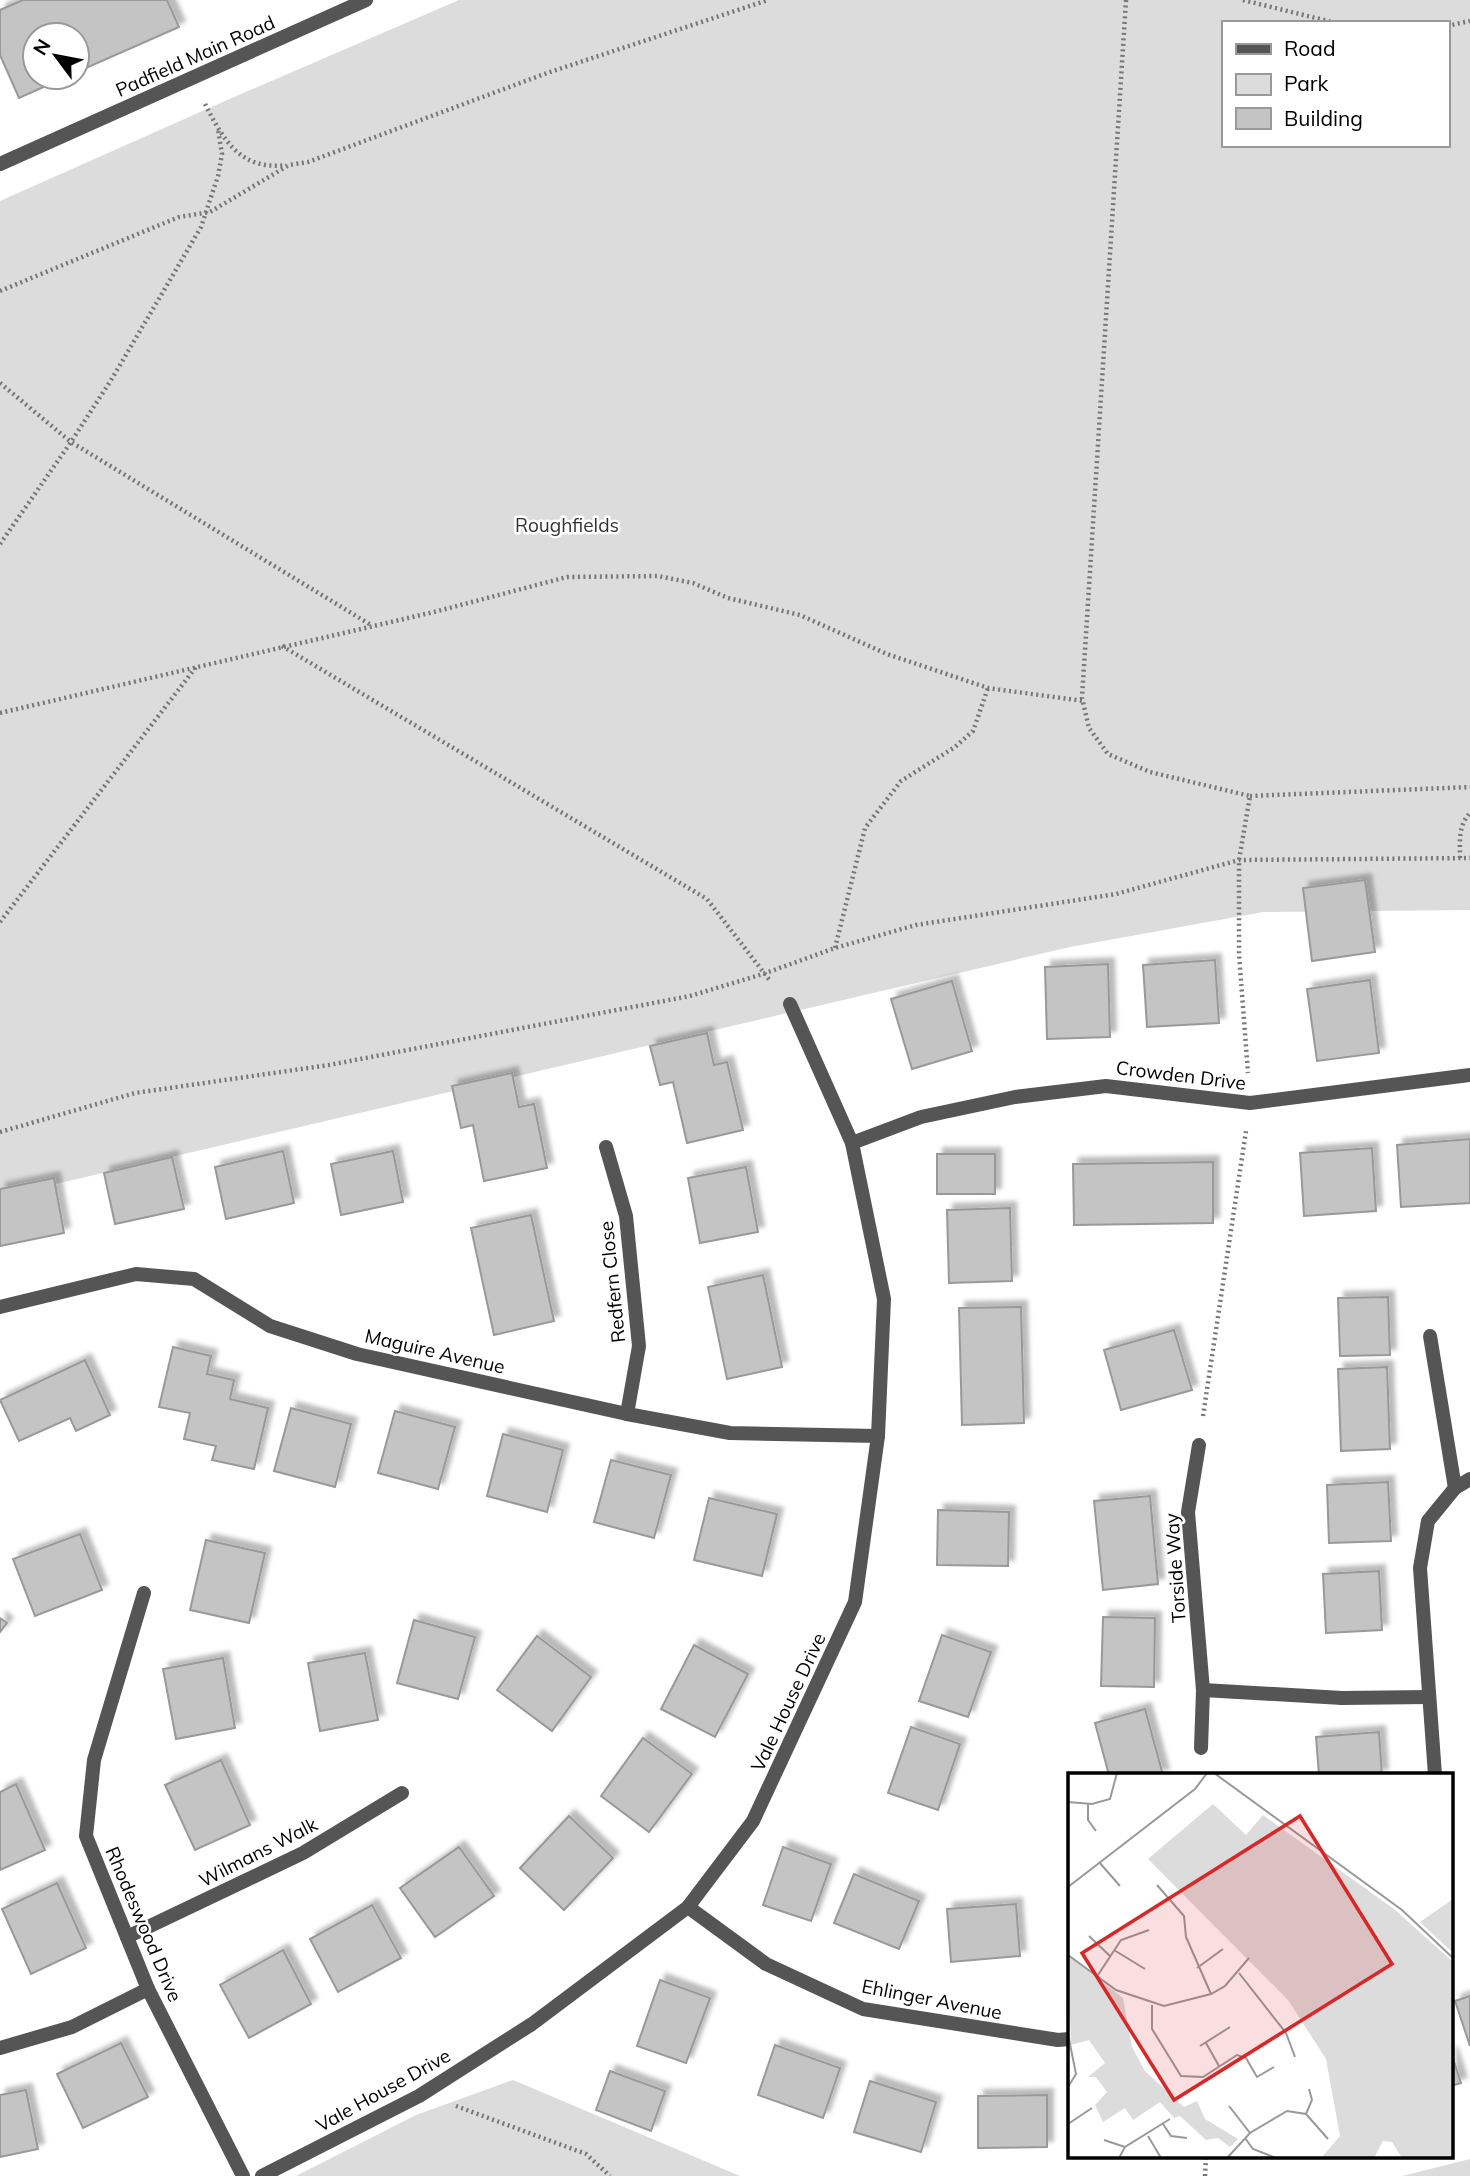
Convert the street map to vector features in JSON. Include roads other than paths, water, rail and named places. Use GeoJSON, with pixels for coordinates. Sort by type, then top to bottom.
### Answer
{"type":"FeatureCollection","features":[{"type":"Feature","properties":{"kind":"street","name":"Padfield Main Road"},"geometry":{"type":"LineString","coordinates":[[0,164],[366,0]]}},
{"type":"Feature","properties":{"kind":"street","name":"Vale House Drive"},"geometry":{"type":"LineString","coordinates":[[262,2176],[419,2096],[532,2024],[688,1907],[753,1821],[855,1602],[878,1436],[884,1298],[852,1143],[790,1004]]}},
{"type":"Feature","properties":{"kind":"street","name":"Crowden Drive"},"geometry":{"type":"LineString","coordinates":[[852,1143],[921,1117],[1015,1097],[1106,1086],[1250,1103],[1470,1075]]}},
{"type":"Feature","properties":{"kind":"street","name":"Redfern Close"},"geometry":{"type":"LineString","coordinates":[[606,1147],[626,1216],[639,1346],[627,1413]]}},
{"type":"Feature","properties":{"kind":"street","name":"Maguire Avenue"},"geometry":{"type":"LineString","coordinates":[[0,1307],[136,1274],[194,1279],[270,1326],[357,1354],[730,1433],[878,1436]]}},
{"type":"Feature","properties":{"kind":"street"},"geometry":{"type":"LineString","coordinates":[[1430,1336],[1455,1488]]}},
{"type":"Feature","properties":{"kind":"street","name":"Torside Way"},"geometry":{"type":"LineString","coordinates":[[1199,1445],[1188,1511],[1203,1690],[1201,1748]]}},
{"type":"Feature","properties":{"kind":"street"},"geometry":{"type":"LineString","coordinates":[[1435,1773],[1420,1568],[1428,1521],[1455,1488],[1470,1479]]}},
{"type":"Feature","properties":{"kind":"street","name":"Rhodeswood Drive"},"geometry":{"type":"LineString","coordinates":[[144,1592],[94,1760],[86,1836],[148,1989],[243,2176]]}},
{"type":"Feature","properties":{"kind":"street"},"geometry":{"type":"LineString","coordinates":[[1203,1690],[1342,1698],[1429,1697]]}},
{"type":"Feature","properties":{"kind":"street","name":"Wilmans Walk"},"geometry":{"type":"LineString","coordinates":[[127,1937],[303,1853],[402,1793]]}},
{"type":"Feature","properties":{"kind":"street","name":"Ehlinger Avenue"},"geometry":{"type":"LineString","coordinates":[[688,1907],[766,1964],[863,2009],[1058,2040],[1068,2039]]}},
{"type":"Feature","properties":{"kind":"street"},"geometry":{"type":"LineString","coordinates":[[0,2048],[72,2027],[148,1989]]}},
{"type":"Feature","properties":{"kind":"park label","name":"Roughfields"},"geometry":{"type":"Point","coordinates":[567,525]}}]}
